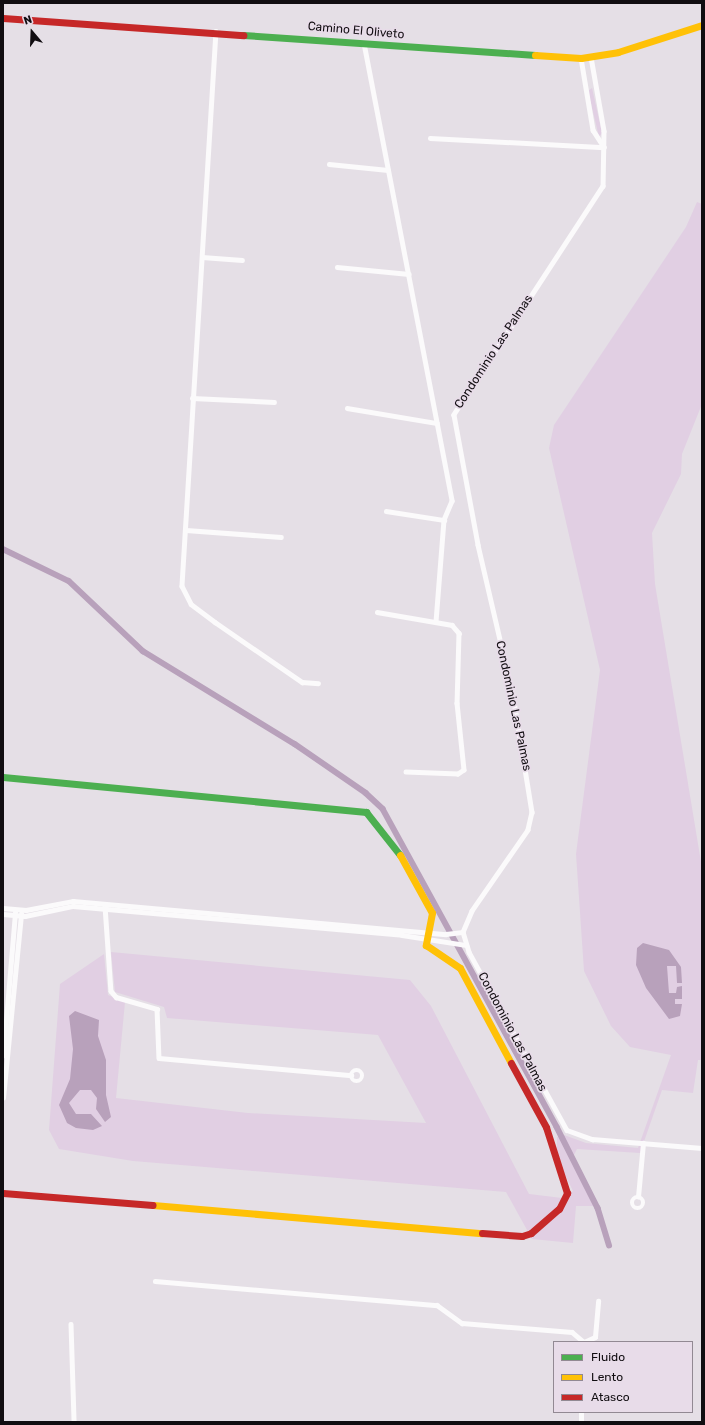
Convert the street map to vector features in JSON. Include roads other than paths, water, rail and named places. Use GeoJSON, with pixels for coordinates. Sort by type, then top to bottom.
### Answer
{"type":"FeatureCollection","features":[{"type":"Feature","properties":{"kind":"street","name":"Camino El Oliveto"},"geometry":{"type":"LineString","coordinates":[[3,18],[216,31],[581,58],[592,57],[702,25]]}},
{"type":"Feature","properties":{"kind":"street"},"geometry":{"type":"LineString","coordinates":[[216,31],[192,398],[182,582],[191,604],[302,682],[318,683]]}},
{"type":"Feature","properties":{"kind":"street"},"geometry":{"type":"LineString","coordinates":[[364,43],[452,501],[451,511],[444,520],[436,622]]}},
{"type":"Feature","properties":{"kind":"street","name":"Condominio Las Palmas"},"geometry":{"type":"LineString","coordinates":[[592,57],[606,174],[599,196],[454,415],[478,545],[513,695],[532,812],[528,830],[472,911],[463,932],[466,945],[564,1127],[584,1138],[702,1148]]}},
{"type":"Feature","properties":{"kind":"street","name":"Condominio Las Palmas"},"geometry":{"type":"LineString","coordinates":[[581,58],[593,130],[604,148]]}},
{"type":"Feature","properties":{"kind":"street"},"geometry":{"type":"LineString","coordinates":[[430,138],[604,148]]}},
{"type":"Feature","properties":{"kind":"street"},"geometry":{"type":"LineString","coordinates":[[329,164],[388,170]]}},
{"type":"Feature","properties":{"kind":"street"},"geometry":{"type":"LineString","coordinates":[[202,257],[242,260]]}},
{"type":"Feature","properties":{"kind":"street"},"geometry":{"type":"LineString","coordinates":[[337,267],[409,274]]}},
{"type":"Feature","properties":{"kind":"street"},"geometry":{"type":"LineString","coordinates":[[192,398],[274,402]]}},
{"type":"Feature","properties":{"kind":"street"},"geometry":{"type":"LineString","coordinates":[[347,408],[437,424]]}},
{"type":"Feature","properties":{"kind":"street"},"geometry":{"type":"LineString","coordinates":[[386,511],[444,520]]}},
{"type":"Feature","properties":{"kind":"street"},"geometry":{"type":"LineString","coordinates":[[186,530],[281,537]]}},
{"type":"Feature","properties":{"kind":"street"},"geometry":{"type":"LineString","coordinates":[[377,612],[454,626],[459,633],[457,703],[465,767],[458,774],[406,772]]}},
{"type":"Feature","properties":{"kind":"street"},"geometry":{"type":"LineString","coordinates":[[3,777],[361,810],[394,846],[432,913],[425,940],[427,947],[460,968],[548,1132],[553,1157],[566,1184],[567,1197],[559,1209],[530,1233],[415,1230],[3,1193]]}},
{"type":"Feature","properties":{"kind":"street"},"geometry":{"type":"LineString","coordinates":[[3,914],[70,906],[105,907],[453,935],[463,932]]}},
{"type":"Feature","properties":{"kind":"street"},"geometry":{"type":"LineString","coordinates":[[105,907],[402,935],[425,940],[466,945]]}},
{"type":"Feature","properties":{"kind":"street"},"geometry":{"type":"LineString","coordinates":[[105,907],[111,991],[116,997],[157,1009],[159,1058],[351,1075]]}},
{"type":"Feature","properties":{"kind":"street"},"geometry":{"type":"LineString","coordinates":[[3,908],[18,913]]}},
{"type":"Feature","properties":{"kind":"street"},"geometry":{"type":"LineString","coordinates":[[3,1056],[18,913]]}},
{"type":"Feature","properties":{"kind":"street"},"geometry":{"type":"LineString","coordinates":[[3,1098],[18,913]]}},
{"type":"Feature","properties":{"kind":"street"},"geometry":{"type":"LineString","coordinates":[[638,1197],[643,1143]]}},
{"type":"Feature","properties":{"kind":"street"},"geometry":{"type":"LineString","coordinates":[[155,1281],[437,1305],[462,1323],[572,1332],[583,1341]]}},
{"type":"Feature","properties":{"kind":"street"},"geometry":{"type":"LineString","coordinates":[[586,1341],[595,1337],[598,1301]]}},
{"type":"Feature","properties":{"kind":"street"},"geometry":{"type":"LineString","coordinates":[[71,1324],[74,1422]]}},
{"type":"Feature","properties":{"kind":"waterway"},"geometry":{"type":"LineString","coordinates":[[3,549],[69,581],[143,651],[295,744],[366,793],[383,809],[557,1127],[598,1208],[609,1245]]}}]}
